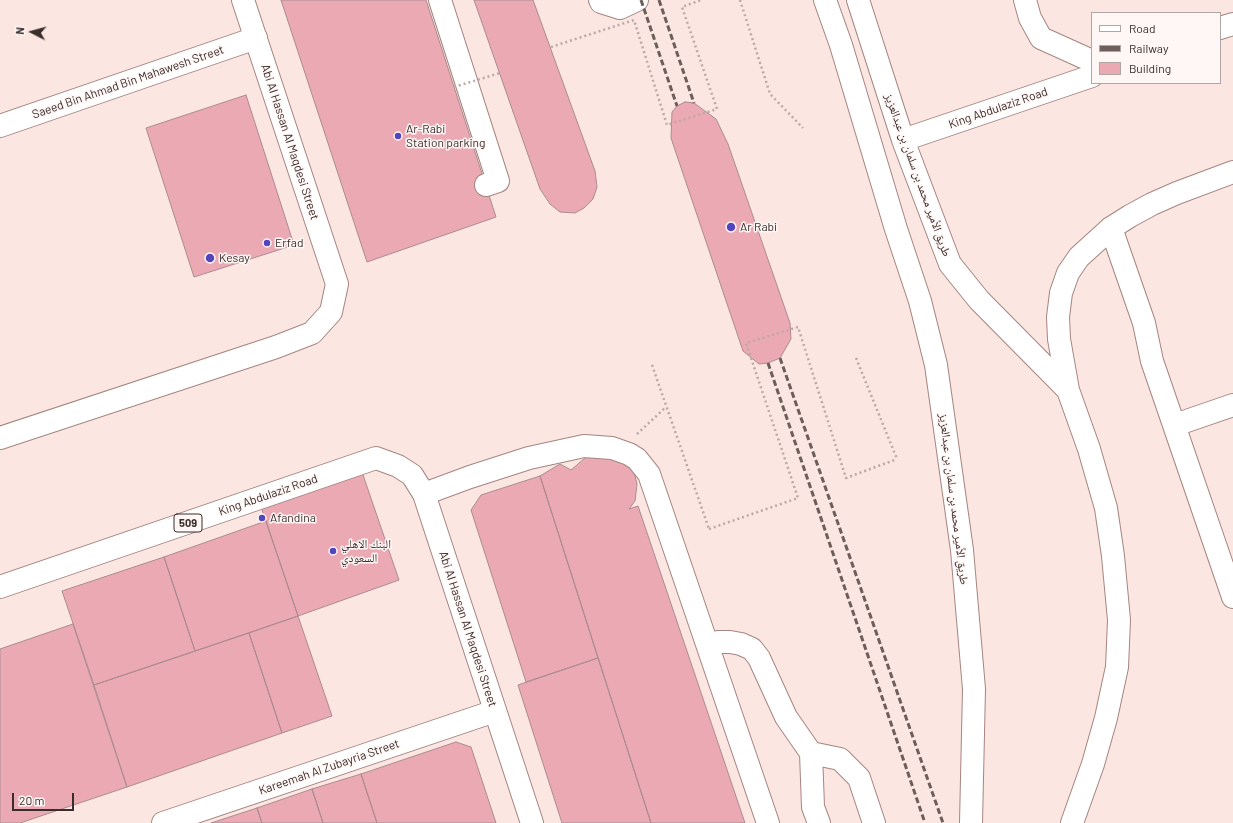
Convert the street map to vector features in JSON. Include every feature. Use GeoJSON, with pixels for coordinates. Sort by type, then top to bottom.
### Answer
{"type":"FeatureCollection","features":[{"type":"Feature","properties":{"kind":"main road","name":"Abi Al Hassan Al Maqdesi Street"},"geometry":{"type":"LineString","coordinates":[[0,438],[276,347],[312,333],[332,312],[337,284],[243,0]]}},
{"type":"Feature","properties":{"kind":"main road"},"geometry":{"type":"LineString","coordinates":[[440,0],[498,181],[486,185]]}},
{"type":"Feature","properties":{"kind":"main road"},"geometry":{"type":"LineString","coordinates":[[600,0],[601,2],[620,8],[637,0]]}},
{"type":"Feature","properties":{"kind":"main road","name":"طريق الأمير محمد بن سلمان بن عبدالعزيز"},"geometry":{"type":"LineString","coordinates":[[825,0],[841,45],[896,229],[920,301],[936,365],[962,550],[974,689],[971,823]]}},
{"type":"Feature","properties":{"kind":"main road","name":"طريق الأمير محمد بن سلمان بن عبدالعزيز"},"geometry":{"type":"LineString","coordinates":[[858,0],[904,140],[950,264],[979,300],[1068,390],[1089,449],[1106,508],[1118,620],[1117,667],[1106,718],[1093,764],[1072,823]]}},
{"type":"Feature","properties":{"kind":"main road"},"geometry":{"type":"LineString","coordinates":[[1025,0],[1030,18],[1041,38],[1091,61]]}},
{"type":"Feature","properties":{"kind":"main road"},"geometry":{"type":"LineString","coordinates":[[1221,28],[1233,24]]}},
{"type":"Feature","properties":{"kind":"main road","name":"Saeed Bin Ahmad Bin Mahawesh Street"},"geometry":{"type":"LineString","coordinates":[[0,126],[256,38]]}},
{"type":"Feature","properties":{"kind":"main road","name":"King Abdulaziz Road"},"geometry":{"type":"LineString","coordinates":[[904,140],[1091,76]]}},
{"type":"Feature","properties":{"kind":"main road"},"geometry":{"type":"LineString","coordinates":[[1068,390],[1058,317],[1061,293],[1068,273],[1079,257],[1111,228],[1152,204],[1233,172]]}},
{"type":"Feature","properties":{"kind":"main road"},"geometry":{"type":"LineString","coordinates":[[1111,228],[1144,323],[1152,362],[1175,425],[1233,597]]}},
{"type":"Feature","properties":{"kind":"main road"},"geometry":{"type":"LineString","coordinates":[[1175,425],[1233,405]]}},
{"type":"Feature","properties":{"kind":"main road"},"geometry":{"type":"LineString","coordinates":[[424,494],[529,458],[584,446],[612,448],[620,450],[637,459],[649,474],[768,823]]}},
{"type":"Feature","properties":{"kind":"main road","name":"Abi Al Hassan Al Maqdesi Street"},"geometry":{"type":"LineString","coordinates":[[376,458],[398,466],[412,476],[424,494],[494,712],[532,823]]}},
{"type":"Feature","properties":{"kind":"main road","name":"King Abdulaziz Road"},"geometry":{"type":"LineString","coordinates":[[0,587],[376,458]]}},
{"type":"Feature","properties":{"kind":"main road"},"geometry":{"type":"LineString","coordinates":[[707,644],[718,642],[741,644],[752,649],[765,669],[786,717],[811,753],[813,807],[819,823]]}},
{"type":"Feature","properties":{"kind":"main road","name":"Kareemah Al Zubayria Street"},"geometry":{"type":"LineString","coordinates":[[163,823],[494,712]]}},
{"type":"Feature","properties":{"kind":"main road"},"geometry":{"type":"LineString","coordinates":[[811,753],[840,759],[859,778],[874,823]]}},
{"type":"Feature","properties":{"kind":"path"},"geometry":{"type":"LineString","coordinates":[[551,47],[634,20],[667,124],[717,109],[682,7],[701,0]]}},
{"type":"Feature","properties":{"kind":"path"},"geometry":{"type":"LineString","coordinates":[[740,0],[770,94],[803,128]]}},
{"type":"Feature","properties":{"kind":"path"},"geometry":{"type":"LineString","coordinates":[[454,87],[500,73]]}},
{"type":"Feature","properties":{"kind":"path"},"geometry":{"type":"LineString","coordinates":[[652,365],[709,529],[798,498],[746,343],[798,327],[846,478],[897,459],[856,358]]}},
{"type":"Feature","properties":{"kind":"path"},"geometry":{"type":"LineString","coordinates":[[620,450],[666,407]]}},
{"type":"Feature","properties":{"kind":"building","name":"Ar-Rabi Station parking"},"geometry":{"type":"Polygon","coordinates":[[[281,0],[426,0],[496,217],[367,262],[281,0]]]}},
{"type":"Feature","properties":{"kind":"building"},"geometry":{"type":"Polygon","coordinates":[[[474,0],[533,0],[595,171],[597,187],[593,199],[584,208],[575,213],[560,212],[550,204],[540,189],[474,0]]]}},
{"type":"Feature","properties":{"kind":"building"},"geometry":{"type":"Polygon","coordinates":[[[246,95],[294,245],[194,277],[146,128],[246,95]]]}},
{"type":"Feature","properties":{"kind":"building","name":"Ar Rabi"},"geometry":{"type":"Polygon","coordinates":[[[685,102],[694,103],[716,119],[728,144],[790,323],[791,339],[780,358],[768,363],[759,364],[743,351],[671,138],[672,112],[677,106],[685,102]]]}},
{"type":"Feature","properties":{"kind":"building"},"geometry":{"type":"Polygon","coordinates":[[[596,453],[627,464],[634,472],[637,484],[635,501],[629,509],[638,506],[745,823],[651,823],[540,476],[560,464],[571,470],[585,458],[596,453]]]}},
{"type":"Feature","properties":{"kind":"building","name":"البنك الاهلي السعودي"},"geometry":{"type":"Polygon","coordinates":[[[362,472],[399,580],[298,616],[261,507],[362,472]]]}},
{"type":"Feature","properties":{"kind":"building"},"geometry":{"type":"Polygon","coordinates":[[[540,476],[598,658],[526,682],[471,510],[481,495],[540,476]]]}},
{"type":"Feature","properties":{"kind":"building"},"geometry":{"type":"Polygon","coordinates":[[[266,521],[298,616],[195,651],[164,557],[266,521]]]}},
{"type":"Feature","properties":{"kind":"building"},"geometry":{"type":"Polygon","coordinates":[[[164,557],[195,651],[94,685],[62,591],[164,557]]]}},
{"type":"Feature","properties":{"kind":"building"},"geometry":{"type":"Polygon","coordinates":[[[298,616],[332,716],[282,733],[249,633],[298,616]]]}},
{"type":"Feature","properties":{"kind":"building"},"geometry":{"type":"Polygon","coordinates":[[[73,624],[127,787],[20,823],[0,823],[0,649],[73,624]]]}},
{"type":"Feature","properties":{"kind":"building"},"geometry":{"type":"Polygon","coordinates":[[[249,633],[282,733],[127,787],[94,685],[249,633]]]}},
{"type":"Feature","properties":{"kind":"building"},"geometry":{"type":"Polygon","coordinates":[[[598,658],[651,823],[562,823],[518,685],[598,658]]]}},
{"type":"Feature","properties":{"kind":"building"},"geometry":{"type":"Polygon","coordinates":[[[456,742],[471,747],[496,823],[377,823],[361,774],[456,742]]]}},
{"type":"Feature","properties":{"kind":"building"},"geometry":{"type":"Polygon","coordinates":[[[361,774],[377,823],[323,823],[312,789],[361,774]]]}},
{"type":"Feature","properties":{"kind":"building"},"geometry":{"type":"Polygon","coordinates":[[[312,789],[323,823],[262,823],[257,808],[312,789]]]}},
{"type":"Feature","properties":{"kind":"building"},"geometry":{"type":"Polygon","coordinates":[[[257,808],[262,823],[211,823],[257,808]]]}},
{"type":"Feature","properties":{"kind":"railway"},"geometry":{"type":"LineString","coordinates":[[641,0],[677,106]]}},
{"type":"Feature","properties":{"kind":"railway"},"geometry":{"type":"LineString","coordinates":[[659,0],[694,103]]}},
{"type":"Feature","properties":{"kind":"railway"},"geometry":{"type":"LineString","coordinates":[[780,358],[943,823]]}},
{"type":"Feature","properties":{"kind":"railway"},"geometry":{"type":"LineString","coordinates":[[768,363],[925,823]]}},
{"type":"Feature","properties":{"kind":"place","name":"Ar-Rabi Station parking"},"geometry":{"type":"Point","coordinates":[398,136]}},
{"type":"Feature","properties":{"kind":"place","name":"Ar Rabi"},"geometry":{"type":"Point","coordinates":[731,227]}},
{"type":"Feature","properties":{"kind":"place","name":"Erfad"},"geometry":{"type":"Point","coordinates":[267,243]}},
{"type":"Feature","properties":{"kind":"place","name":"Kesay"},"geometry":{"type":"Point","coordinates":[210,258]}},
{"type":"Feature","properties":{"kind":"place","name":"Afandina"},"geometry":{"type":"Point","coordinates":[262,518]}},
{"type":"Feature","properties":{"kind":"place","name":"البنك الاهلي السعودي"},"geometry":{"type":"Point","coordinates":[333,551]}}]}
